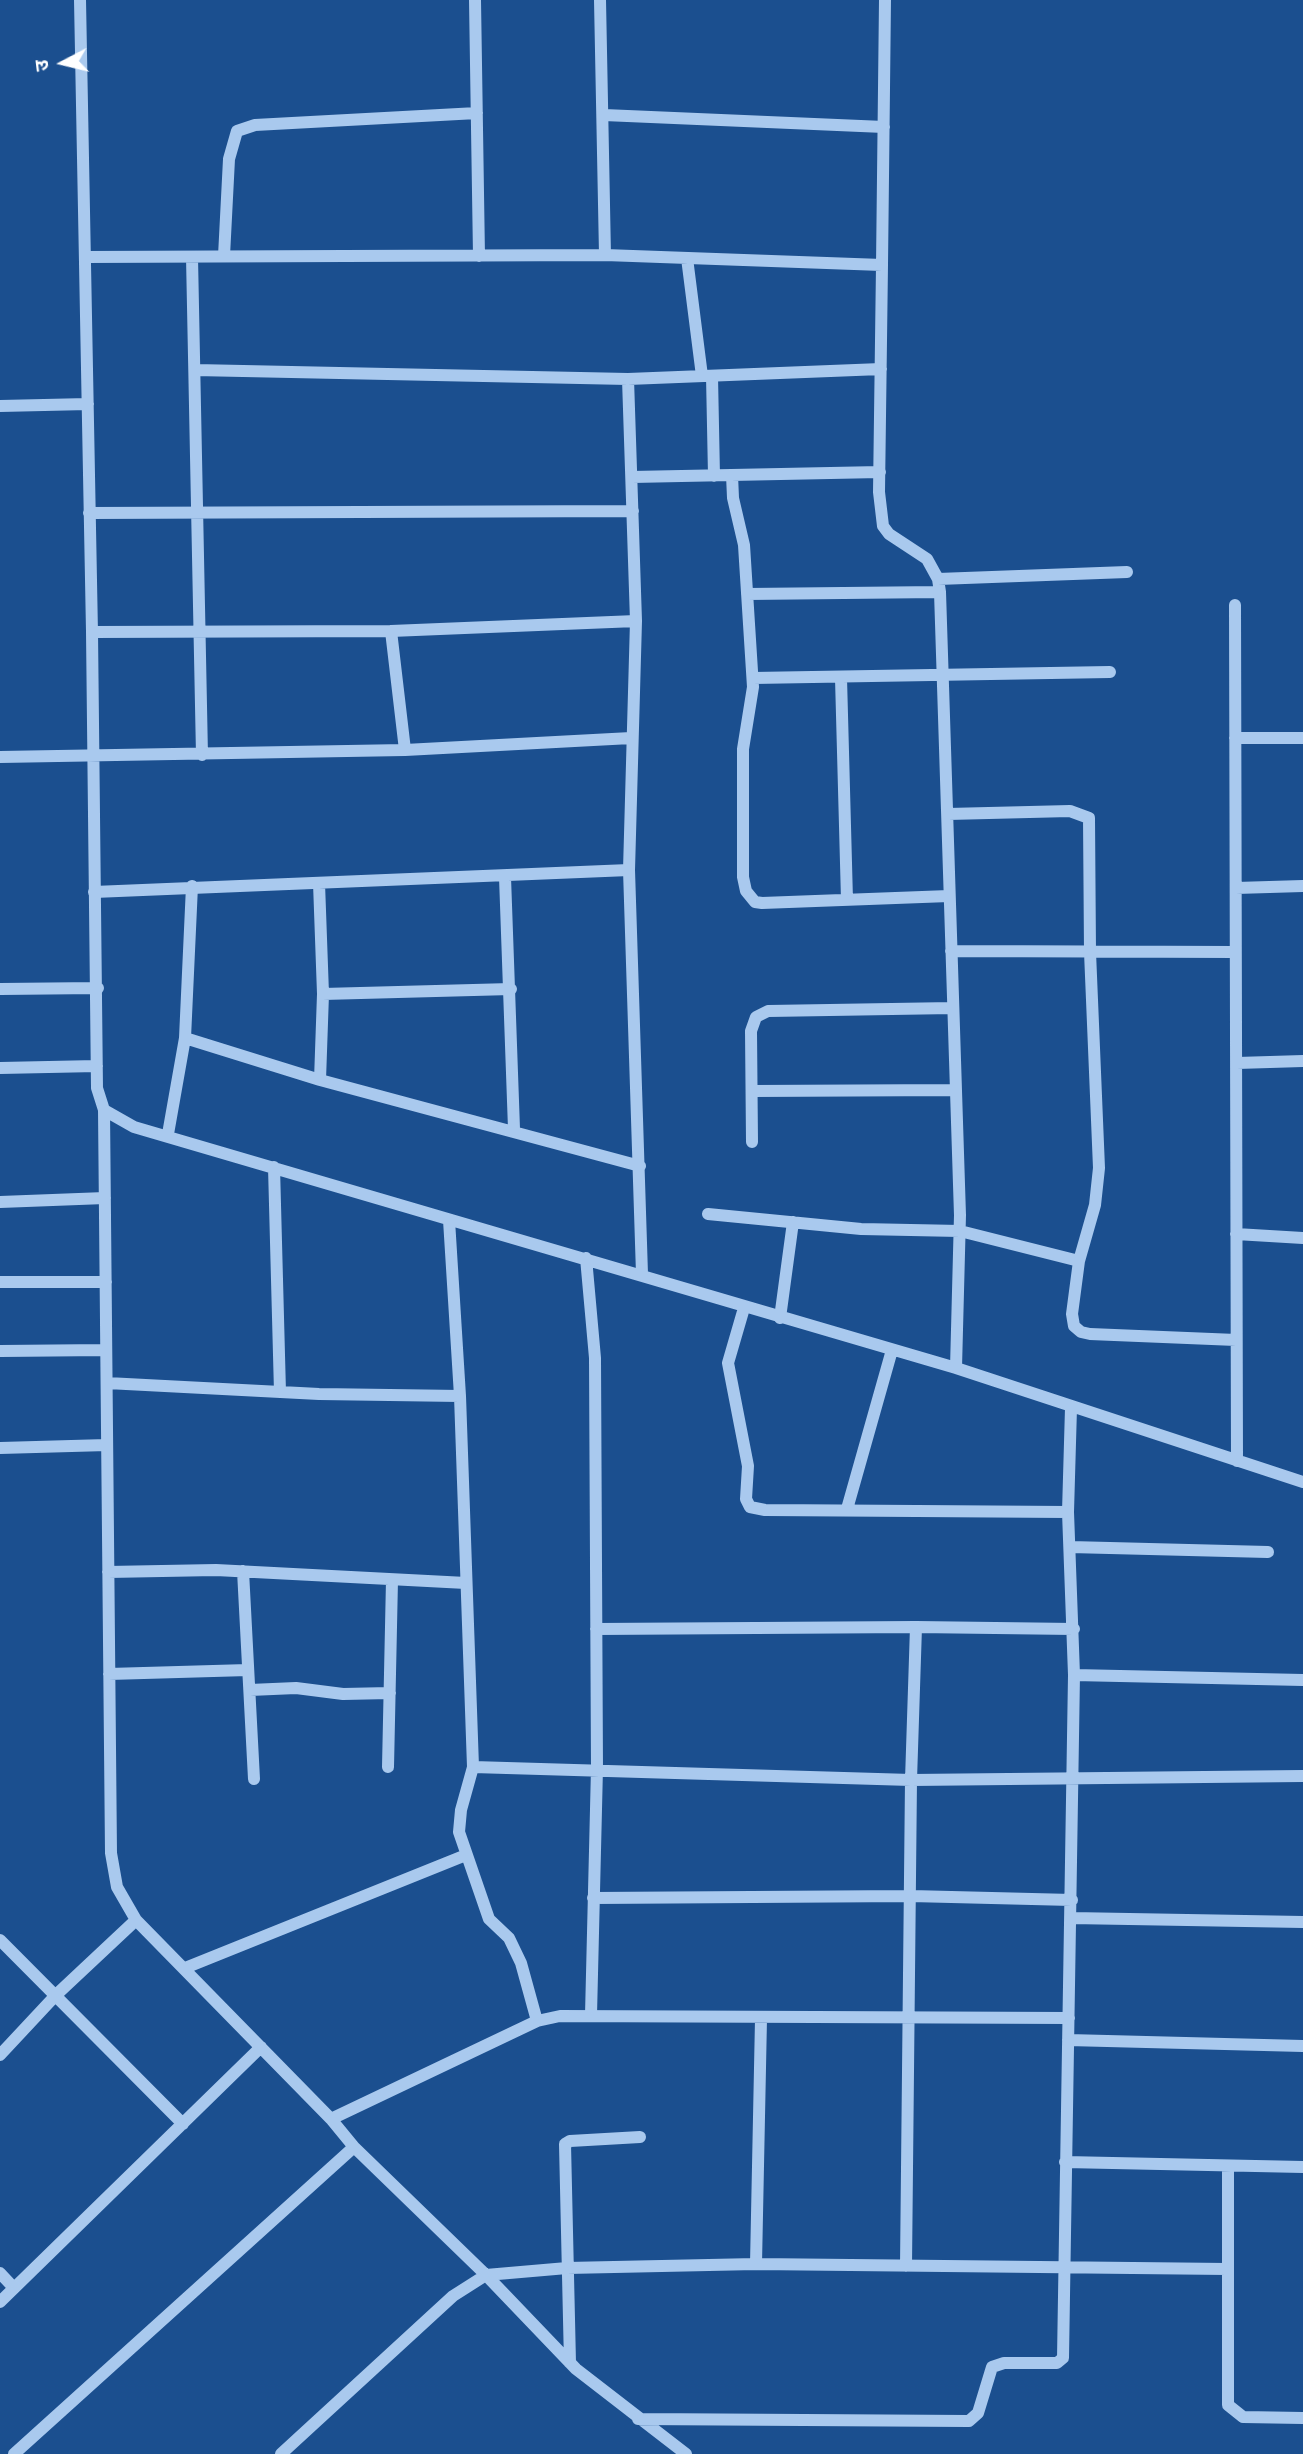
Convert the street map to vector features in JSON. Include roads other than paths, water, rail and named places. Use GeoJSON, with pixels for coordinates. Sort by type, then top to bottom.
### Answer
{"type":"FeatureCollection","features":[{"type":"Feature","properties":{"kind":"street"},"geometry":{"type":"LineString","coordinates":[[79,0],[92,632],[94,892],[98,988],[97,1088],[104,1110],[111,1853],[117,1887],[136,1920],[331,2119],[354,2147],[486,2275],[570,2363],[686,2454]]}},
{"type":"Feature","properties":{"kind":"street"},"geometry":{"type":"LineString","coordinates":[[475,0],[479,256]]}},
{"type":"Feature","properties":{"kind":"street"},"geometry":{"type":"LineString","coordinates":[[600,0],[605,255]]}},
{"type":"Feature","properties":{"kind":"street"},"geometry":{"type":"LineString","coordinates":[[878,0],[887,0],[880,472],[883,526],[889,534],[927,559],[939,585],[945,677],[960,1231],[956,1368]]}},
{"type":"Feature","properties":{"kind":"street"},"geometry":{"type":"LineString","coordinates":[[224,256],[229,159],[237,131],[254,125],[477,113]]}},
{"type":"Feature","properties":{"kind":"street"},"geometry":{"type":"LineString","coordinates":[[604,115],[884,127]]}},
{"type":"Feature","properties":{"kind":"street"},"geometry":{"type":"LineString","coordinates":[[85,257],[605,255],[882,265]]}},
{"type":"Feature","properties":{"kind":"street"},"geometry":{"type":"LineString","coordinates":[[192,257],[202,755]]}},
{"type":"Feature","properties":{"kind":"street"},"geometry":{"type":"LineString","coordinates":[[687,258],[707,376],[714,476]]}},
{"type":"Feature","properties":{"kind":"street"},"geometry":{"type":"LineString","coordinates":[[195,370],[628,379],[881,369]]}},
{"type":"Feature","properties":{"kind":"street"},"geometry":{"type":"LineString","coordinates":[[628,379],[636,621],[629,870],[642,1274]]}},
{"type":"Feature","properties":{"kind":"street"},"geometry":{"type":"LineString","coordinates":[[0,406],[88,404]]}},
{"type":"Feature","properties":{"kind":"street"},"geometry":{"type":"LineString","coordinates":[[632,477],[880,472]]}},
{"type":"Feature","properties":{"kind":"street"},"geometry":{"type":"LineString","coordinates":[[732,475],[733,498],[744,545],[752,678],[743,749],[743,877],[746,891],[755,902],[762,903],[950,896]]}},
{"type":"Feature","properties":{"kind":"street"},"geometry":{"type":"LineString","coordinates":[[89,513],[198,510],[632,511]]}},
{"type":"Feature","properties":{"kind":"street"},"geometry":{"type":"LineString","coordinates":[[747,594],[939,585],[1127,572]]}},
{"type":"Feature","properties":{"kind":"street"},"geometry":{"type":"LineString","coordinates":[[1235,605],[1237,1461]]}},
{"type":"Feature","properties":{"kind":"street"},"geometry":{"type":"LineString","coordinates":[[92,632],[391,631],[636,621]]}},
{"type":"Feature","properties":{"kind":"street"},"geometry":{"type":"LineString","coordinates":[[391,631],[405,750]]}},
{"type":"Feature","properties":{"kind":"street"},"geometry":{"type":"LineString","coordinates":[[752,678],[945,677],[1110,672]]}},
{"type":"Feature","properties":{"kind":"street"},"geometry":{"type":"LineString","coordinates":[[841,678],[847,900]]}},
{"type":"Feature","properties":{"kind":"street"},"geometry":{"type":"LineString","coordinates":[[0,757],[405,750],[631,738]]}},
{"type":"Feature","properties":{"kind":"street"},"geometry":{"type":"LineString","coordinates":[[1235,738],[1303,738]]}},
{"type":"Feature","properties":{"kind":"street"},"geometry":{"type":"LineString","coordinates":[[948,814],[1070,810],[1089,818],[1090,951],[1099,1168],[1095,1205],[1079,1261],[1072,1314],[1074,1326],[1081,1332],[1236,1340]]}},
{"type":"Feature","properties":{"kind":"street"},"geometry":{"type":"LineString","coordinates":[[94,892],[629,870]]}},
{"type":"Feature","properties":{"kind":"street"},"geometry":{"type":"LineString","coordinates":[[505,877],[514,1129]]}},
{"type":"Feature","properties":{"kind":"street"},"geometry":{"type":"LineString","coordinates":[[319,883],[323,994],[320,1080]]}},
{"type":"Feature","properties":{"kind":"street"},"geometry":{"type":"LineString","coordinates":[[168,1134],[185,1038],[192,886]]}},
{"type":"Feature","properties":{"kind":"street"},"geometry":{"type":"LineString","coordinates":[[1236,888],[1303,886]]}},
{"type":"Feature","properties":{"kind":"street"},"geometry":{"type":"LineString","coordinates":[[951,951],[1235,951]]}},
{"type":"Feature","properties":{"kind":"street"},"geometry":{"type":"LineString","coordinates":[[0,989],[98,988]]}},
{"type":"Feature","properties":{"kind":"street"},"geometry":{"type":"LineString","coordinates":[[323,994],[511,989]]}},
{"type":"Feature","properties":{"kind":"street"},"geometry":{"type":"LineString","coordinates":[[752,1142],[752,1022],[761,1013],[953,1008]]}},
{"type":"Feature","properties":{"kind":"street"},"geometry":{"type":"LineString","coordinates":[[185,1038],[320,1080],[514,1129],[640,1166]]}},
{"type":"Feature","properties":{"kind":"street"},"geometry":{"type":"LineString","coordinates":[[1237,1063],[1303,1061]]}},
{"type":"Feature","properties":{"kind":"street"},"geometry":{"type":"LineString","coordinates":[[0,1068],[97,1066]]}},
{"type":"Feature","properties":{"kind":"street"},"geometry":{"type":"LineString","coordinates":[[752,1091],[956,1090]]}},
{"type":"Feature","properties":{"kind":"street"},"geometry":{"type":"LineString","coordinates":[[104,1110],[134,1127],[168,1134],[449,1220],[642,1274],[744,1308],[956,1368],[1071,1408],[1303,1482]]}},
{"type":"Feature","properties":{"kind":"street"},"geometry":{"type":"LineString","coordinates":[[274,1167],[280,1392]]}},
{"type":"Feature","properties":{"kind":"street"},"geometry":{"type":"LineString","coordinates":[[0,1202],[105,1198]]}},
{"type":"Feature","properties":{"kind":"street"},"geometry":{"type":"LineString","coordinates":[[708,1213],[874,1230],[960,1231],[1079,1261]]}},
{"type":"Feature","properties":{"kind":"street"},"geometry":{"type":"LineString","coordinates":[[449,1220],[460,1396],[473,1767],[459,1820],[466,1855],[489,1919],[509,1938],[521,1963],[537,2021]]}},
{"type":"Feature","properties":{"kind":"street"},"geometry":{"type":"LineString","coordinates":[[780,1318],[793,1222]]}},
{"type":"Feature","properties":{"kind":"street"},"geometry":{"type":"LineString","coordinates":[[1236,1234],[1303,1238]]}},
{"type":"Feature","properties":{"kind":"street"},"geometry":{"type":"LineString","coordinates":[[586,1258],[596,1358],[597,1768],[591,2015]]}},
{"type":"Feature","properties":{"kind":"street"},"geometry":{"type":"LineString","coordinates":[[0,1282],[106,1282]]}},
{"type":"Feature","properties":{"kind":"street"},"geometry":{"type":"LineString","coordinates":[[744,1308],[727,1363],[748,1466],[747,1504],[765,1510],[1068,1512]]}},
{"type":"Feature","properties":{"kind":"street"},"geometry":{"type":"LineString","coordinates":[[0,1351],[107,1350]]}},
{"type":"Feature","properties":{"kind":"street"},"geometry":{"type":"LineString","coordinates":[[847,1509],[892,1350]]}},
{"type":"Feature","properties":{"kind":"street"},"geometry":{"type":"LineString","coordinates":[[107,1383],[280,1392],[460,1396]]}},
{"type":"Feature","properties":{"kind":"street"},"geometry":{"type":"LineString","coordinates":[[638,2419],[969,2421],[978,2413],[992,2367],[1004,2363],[1057,2363],[1063,2358],[1074,1675],[1068,1512],[1071,1408]]}},
{"type":"Feature","properties":{"kind":"street"},"geometry":{"type":"LineString","coordinates":[[0,1448],[107,1445]]}},
{"type":"Feature","properties":{"kind":"street"},"geometry":{"type":"LineString","coordinates":[[1070,1547],[1268,1552]]}},
{"type":"Feature","properties":{"kind":"street"},"geometry":{"type":"LineString","coordinates":[[108,1572],[243,1571],[466,1583]]}},
{"type":"Feature","properties":{"kind":"street"},"geometry":{"type":"LineString","coordinates":[[243,1571],[254,1779]]}},
{"type":"Feature","properties":{"kind":"street"},"geometry":{"type":"LineString","coordinates":[[388,1767],[391,1580]]}},
{"type":"Feature","properties":{"kind":"street"},"geometry":{"type":"LineString","coordinates":[[906,2266],[911,1780],[916,1627]]}},
{"type":"Feature","properties":{"kind":"street"},"geometry":{"type":"LineString","coordinates":[[596,1629],[1074,1629]]}},
{"type":"Feature","properties":{"kind":"street"},"geometry":{"type":"LineString","coordinates":[[109,1674],[248,1671]]}},
{"type":"Feature","properties":{"kind":"street"},"geometry":{"type":"LineString","coordinates":[[1074,1675],[1303,1680]]}},
{"type":"Feature","properties":{"kind":"street"},"geometry":{"type":"LineString","coordinates":[[250,1690],[296,1688],[343,1694],[390,1693]]}},
{"type":"Feature","properties":{"kind":"street"},"geometry":{"type":"LineString","coordinates":[[473,1767],[597,1768],[911,1780],[1303,1776]]}},
{"type":"Feature","properties":{"kind":"street"},"geometry":{"type":"LineString","coordinates":[[185,1968],[466,1855]]}},
{"type":"Feature","properties":{"kind":"street"},"geometry":{"type":"LineString","coordinates":[[593,1898],[911,1896],[1072,1900]]}},
{"type":"Feature","properties":{"kind":"street"},"geometry":{"type":"LineString","coordinates":[[1071,1918],[1303,1922]]}},
{"type":"Feature","properties":{"kind":"street"},"geometry":{"type":"LineString","coordinates":[[0,2054],[56,1994],[136,1920]]}},
{"type":"Feature","properties":{"kind":"street"},"geometry":{"type":"LineString","coordinates":[[0,1940],[183,2124]]}},
{"type":"Feature","properties":{"kind":"street"},"geometry":{"type":"LineString","coordinates":[[331,2119],[537,2021],[591,2015],[761,2019],[1069,2018]]}},
{"type":"Feature","properties":{"kind":"street"},"geometry":{"type":"LineString","coordinates":[[756,2264],[761,2019]]}},
{"type":"Feature","properties":{"kind":"street"},"geometry":{"type":"LineString","coordinates":[[1068,2040],[1303,2046]]}},
{"type":"Feature","properties":{"kind":"street"},"geometry":{"type":"LineString","coordinates":[[0,2302],[261,2047]]}},
{"type":"Feature","properties":{"kind":"street"},"geometry":{"type":"LineString","coordinates":[[570,2363],[565,2144],[570,2141],[640,2137]]}},
{"type":"Feature","properties":{"kind":"street"},"geometry":{"type":"LineString","coordinates":[[14,2454],[354,2147]]}},
{"type":"Feature","properties":{"kind":"street"},"geometry":{"type":"LineString","coordinates":[[1065,2162],[1303,2167],[1303,2161]]}},
{"type":"Feature","properties":{"kind":"street"},"geometry":{"type":"LineString","coordinates":[[1228,2166],[1228,2405],[1243,2417],[1303,2418]]}},
{"type":"Feature","properties":{"kind":"street"},"geometry":{"type":"LineString","coordinates":[[281,2454],[453,2296],[486,2275],[567,2267],[756,2264],[1227,2269]]}},
{"type":"Feature","properties":{"kind":"street"},"geometry":{"type":"LineString","coordinates":[[0,2273],[15,2288]]}}]}
